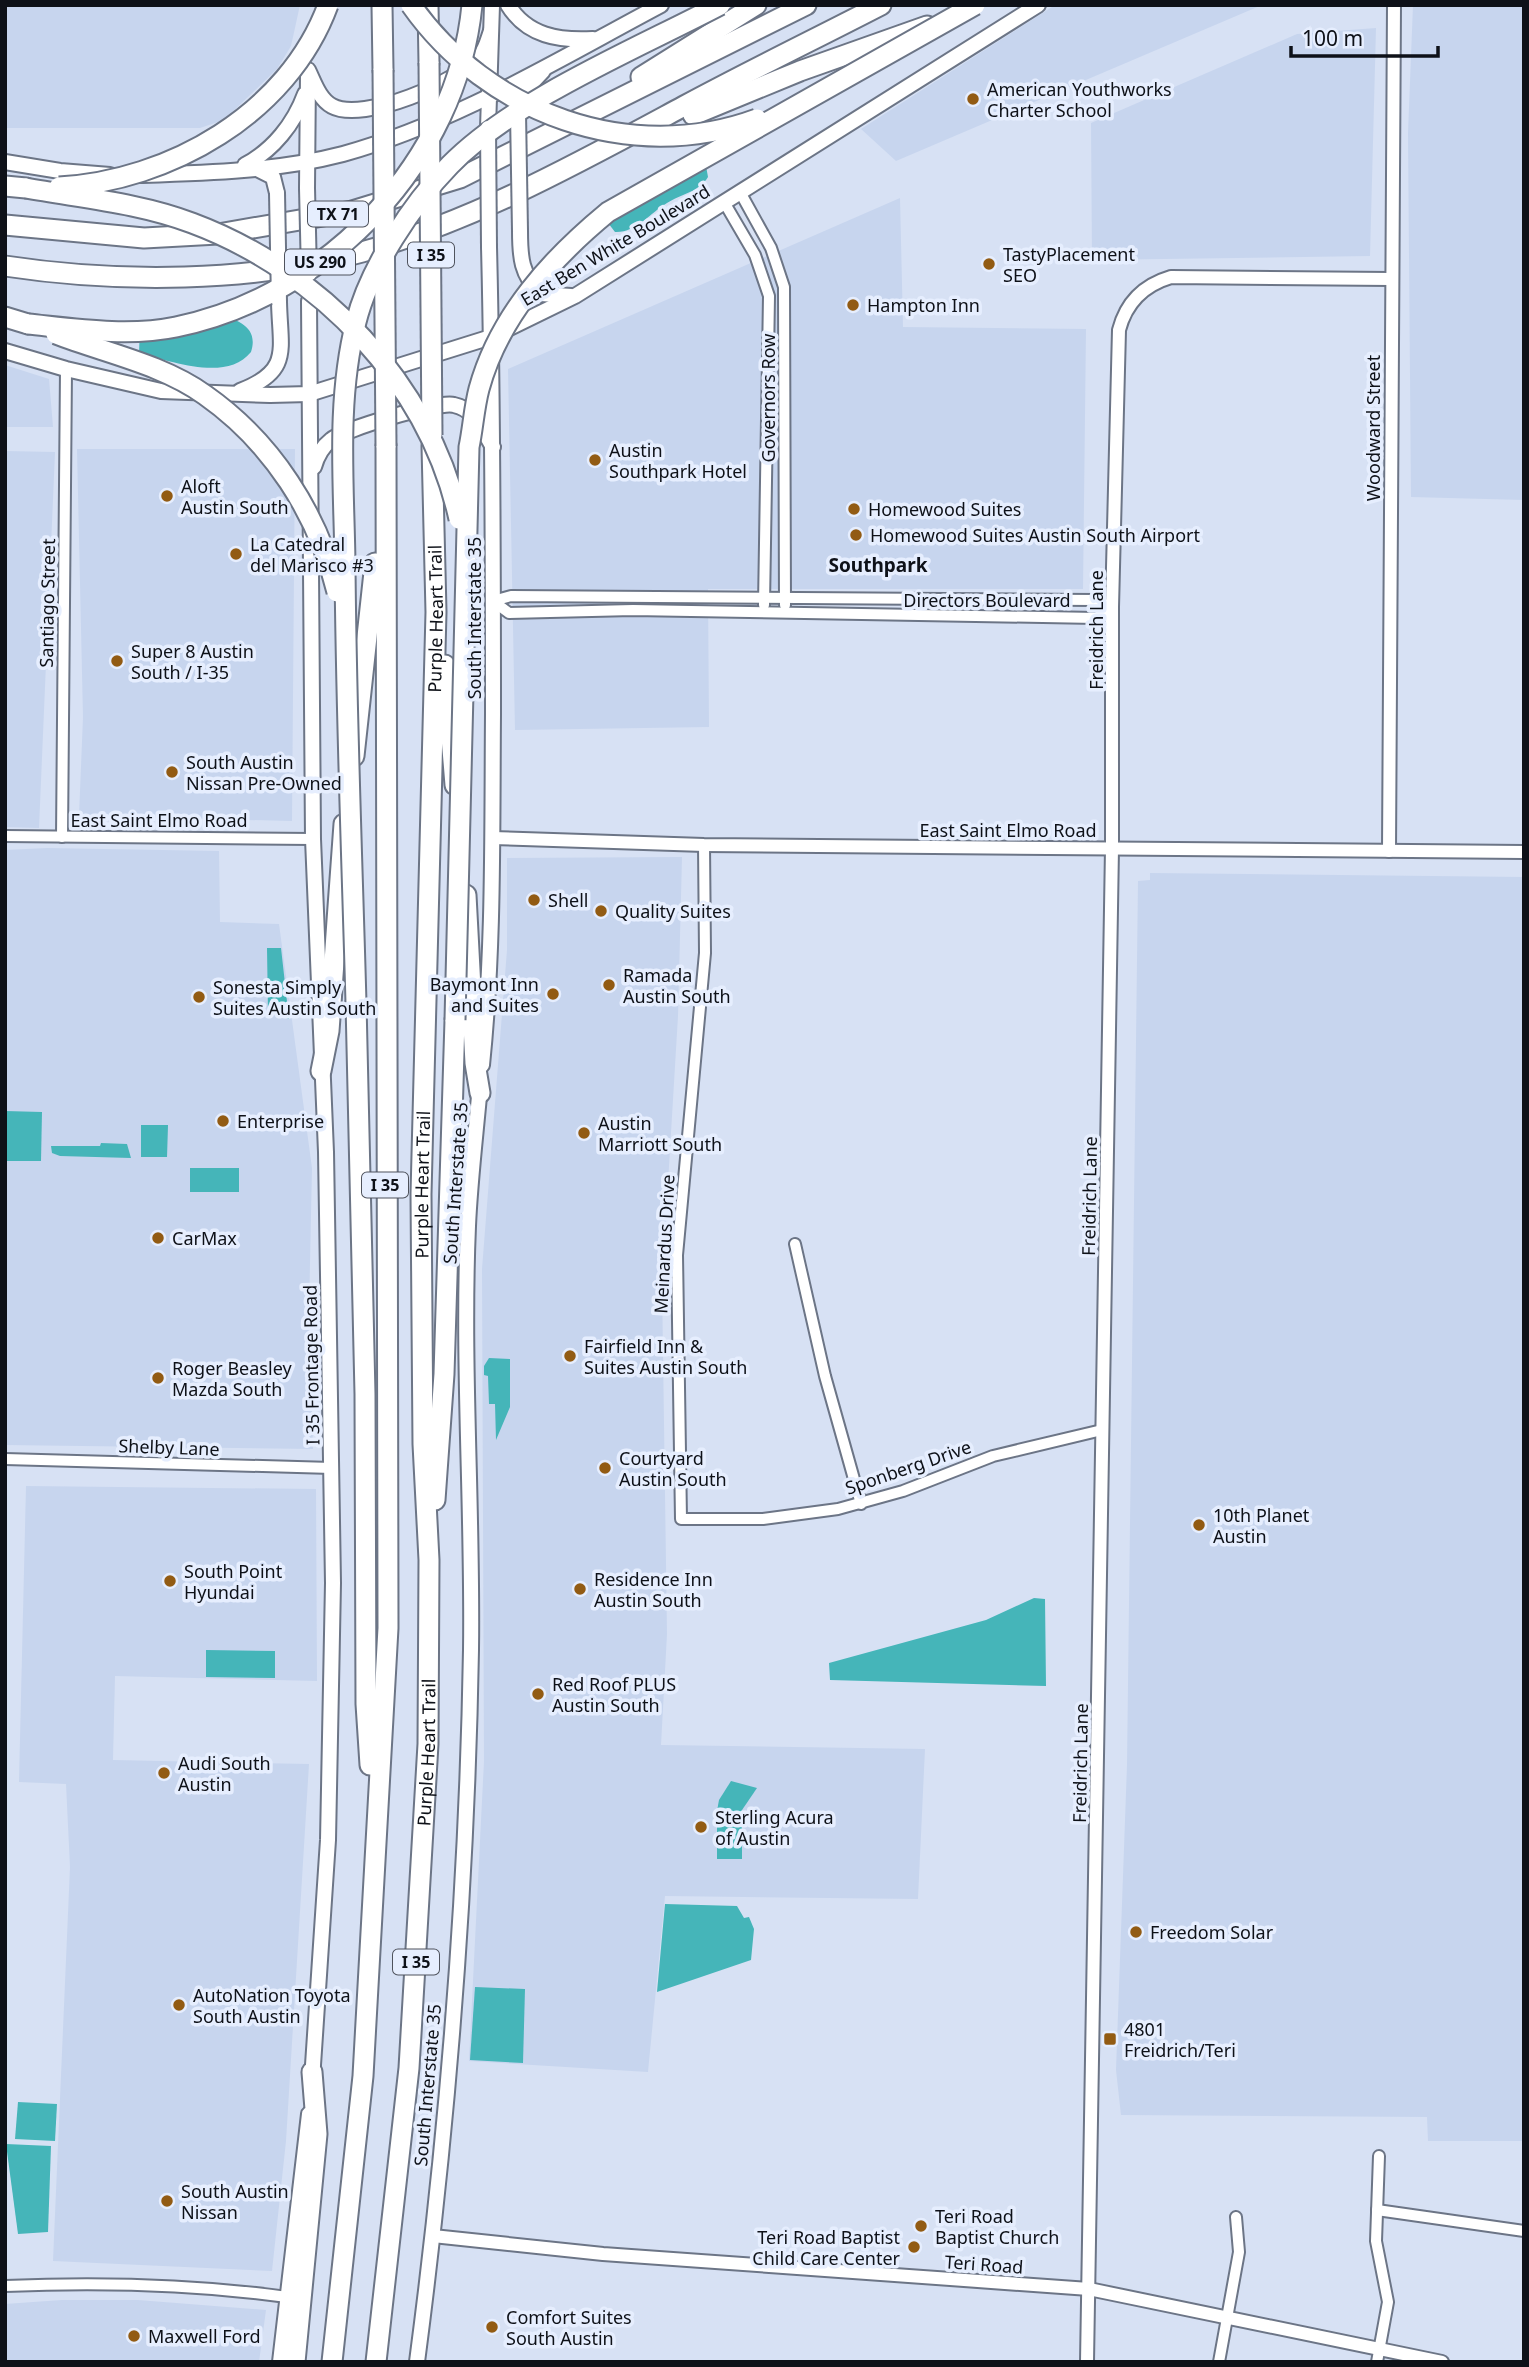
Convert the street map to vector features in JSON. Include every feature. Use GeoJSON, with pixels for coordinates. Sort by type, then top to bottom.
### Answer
{"type":"FeatureCollection","features":[{"type":"Feature","properties":{"kind":"highway"},"geometry":{"type":"LineString","coordinates":[[26,188],[110,182],[186,155],[219,136],[275,86],[301,55],[328,5]]}},
{"type":"Feature","properties":{"kind":"highway","name":"Purple Heart Trail"},"geometry":{"type":"LineString","coordinates":[[332,2362],[363,2076],[388,1628],[386,446],[382,5]]}},
{"type":"Feature","properties":{"kind":"highway"},"geometry":{"type":"LineString","coordinates":[[411,5],[449,52],[482,79],[522,104],[593,130],[654,136],[712,130],[749,122],[794,105]]}},
{"type":"Feature","properties":{"kind":"highway","name":"Purple Heart Trail"},"geometry":{"type":"LineString","coordinates":[[376,2362],[409,2067],[428,1744],[429,1560],[423,1444],[421,1194],[436,612],[428,5]]}},
{"type":"Feature","properties":{"kind":"highway","name":"US 290"},"geometry":{"type":"LineString","coordinates":[[5,317],[28,324],[116,331],[174,328],[229,313],[315,266],[354,235],[398,187],[435,129],[453,86],[472,5]]}},
{"type":"Feature","properties":{"kind":"highway"},"geometry":{"type":"LineString","coordinates":[[376,1862],[366,1704],[365,1394],[344,617],[342,414],[356,318],[395,236],[450,165],[484,136],[537,101],[720,5]]}},
{"type":"Feature","properties":{"kind":"highway"},"geometry":{"type":"LineString","coordinates":[[597,109],[672,55],[756,5]]}},
{"type":"Feature","properties":{"kind":"highway","name":"TX 71"},"geometry":{"type":"LineString","coordinates":[[5,225],[144,238],[218,234],[352,211],[460,178],[806,5]]}},
{"type":"Feature","properties":{"kind":"highway","name":"TX 71"},"geometry":{"type":"LineString","coordinates":[[5,266],[46,272],[144,278],[220,274],[359,253],[412,237],[582,161],[881,5]]}},
{"type":"Feature","properties":{"kind":"highway"},"geometry":{"type":"LineString","coordinates":[[429,1560],[444,1374],[465,544],[470,447],[479,390],[491,354],[538,279],[569,244],[608,212],[975,5]]}},
{"type":"Feature","properties":{"kind":"highway"},"geometry":{"type":"LineString","coordinates":[[582,161],[789,75],[984,5]]}},
{"type":"Feature","properties":{"kind":"highway"},"geometry":{"type":"LineString","coordinates":[[5,186],[141,208],[192,223],[252,251],[323,300],[365,340],[403,389],[434,440],[452,486],[465,544]]}},
{"type":"Feature","properties":{"kind":"highway"},"geometry":{"type":"LineString","coordinates":[[5,216],[61,231]]}},
{"type":"Feature","properties":{"kind":"highway"},"geometry":{"type":"LineString","coordinates":[[28,324],[171,377],[204,394],[236,421],[268,454],[295,490],[316,528],[331,566],[344,617]]}},
{"type":"Feature","properties":{"kind":"highway"},"geometry":{"type":"LineString","coordinates":[[321,1071],[329,1031],[344,821],[360,716],[375,562],[385,507]]}},
{"type":"Feature","properties":{"kind":"highway"},"geometry":{"type":"LineString","coordinates":[[436,612],[444,656],[465,883],[475,1063],[480,1093]]}},
{"type":"Feature","properties":{"kind":"highway"},"geometry":{"type":"LineString","coordinates":[[295,2362],[317,2134],[313,2073]]}},
{"type":"Feature","properties":{"kind":"main road"},"geometry":{"type":"LineString","coordinates":[[316,5],[308,70],[307,188],[312,475],[310,680],[321,1071]]}},
{"type":"Feature","properties":{"kind":"main road","name":"South Interstate 35"},"geometry":{"type":"LineString","coordinates":[[418,2362],[433,2236],[458,1958],[468,1807],[471,1582],[468,1226],[491,979],[494,448],[488,128],[492,5]]}},
{"type":"Feature","properties":{"kind":"main road"},"geometry":{"type":"LineString","coordinates":[[508,5],[522,23],[550,37],[571,41],[598,39]]}},
{"type":"Feature","properties":{"kind":"main road"},"geometry":{"type":"LineString","coordinates":[[5,162],[60,171],[126,176],[237,169],[342,154],[403,133],[489,94],[661,5]]}},
{"type":"Feature","properties":{"kind":"main road","name":"East Ben White Boulevard"},"geometry":{"type":"LineString","coordinates":[[5,351],[66,369],[161,391],[229,395],[309,394],[491,337],[575,296],[1038,5]]}},
{"type":"Feature","properties":{"kind":"main road"},"geometry":{"type":"LineString","coordinates":[[308,70],[328,104],[340,109],[360,110],[408,100],[470,65],[486,48],[491,31]]}},
{"type":"Feature","properties":{"kind":"main road"},"geometry":{"type":"LineString","coordinates":[[548,65],[528,87],[518,113],[520,259],[530,284],[541,294],[575,296]]}},
{"type":"Feature","properties":{"kind":"main road"},"geometry":{"type":"LineString","coordinates":[[237,169],[256,159],[285,131],[299,110],[308,86]]}},
{"type":"Feature","properties":{"kind":"main road"},"geometry":{"type":"LineString","coordinates":[[229,395],[260,383],[272,375],[278,364],[277,193],[273,177],[254,167]]}},
{"type":"Feature","properties":{"kind":"main road"},"geometry":{"type":"LineString","coordinates":[[312,475],[324,446],[339,434],[442,404],[465,409],[477,419],[494,448]]}},
{"type":"Feature","properties":{"kind":"main road","name":"I 35 Frontage Road"},"geometry":{"type":"LineString","coordinates":[[313,2073],[326,1899],[332,1659],[332,1468],[326,1152],[321,1071]]}},
{"type":"Feature","properties":{"kind":"main road"},"geometry":{"type":"LineString","coordinates":[[279,2362],[313,2073]]}},
{"type":"Feature","properties":{"kind":"street","name":"Woodward Street"},"geometry":{"type":"LineString","coordinates":[[1389,851],[1394,5]]}},
{"type":"Feature","properties":{"kind":"street","name":"Governors Row"},"geometry":{"type":"LineString","coordinates":[[740,192],[771,248],[784,287],[785,614]]}},
{"type":"Feature","properties":{"kind":"street","name":"Governors Row"},"geometry":{"type":"LineString","coordinates":[[724,202],[755,255],[769,296],[764,614]]}},
{"type":"Feature","properties":{"kind":"street","name":"Freidrich Lane"},"geometry":{"type":"LineString","coordinates":[[1087,2362],[1118,339],[1121,322],[1132,302],[1150,286],[1178,276],[1391,279]]}},
{"type":"Feature","properties":{"kind":"street","name":"Santiago Street"},"geometry":{"type":"LineString","coordinates":[[62,837],[66,369]]}},
{"type":"Feature","properties":{"kind":"street","name":"Directors Boulevard"},"geometry":{"type":"LineString","coordinates":[[493,601],[511,596],[633,595],[1095,600],[1112,607]]}},
{"type":"Feature","properties":{"kind":"street"},"geometry":{"type":"LineString","coordinates":[[633,595],[633,610]]}},
{"type":"Feature","properties":{"kind":"street","name":"Directors Boulevard"},"geometry":{"type":"LineString","coordinates":[[493,601],[509,613],[633,610],[1096,618],[1112,607]]}},
{"type":"Feature","properties":{"kind":"street","name":"East Saint Elmo Road"},"geometry":{"type":"LineString","coordinates":[[5,836],[313,839]]}},
{"type":"Feature","properties":{"kind":"street","name":"East Saint Elmo Road"},"geometry":{"type":"LineString","coordinates":[[492,838],[704,845],[1524,852]]}},
{"type":"Feature","properties":{"kind":"street","name":"Meinardus Drive"},"geometry":{"type":"LineString","coordinates":[[681,1519],[677,1255],[705,953],[704,845]]}},
{"type":"Feature","properties":{"kind":"street"},"geometry":{"type":"LineString","coordinates":[[795,1244],[825,1376],[861,1504]]}},
{"type":"Feature","properties":{"kind":"street","name":"Sponberg Drive"},"geometry":{"type":"LineString","coordinates":[[681,1519],[780,1518],[861,1504],[903,1491],[993,1456],[1102,1430]]}},
{"type":"Feature","properties":{"kind":"street","name":"Shelby Lane"},"geometry":{"type":"LineString","coordinates":[[5,1459],[332,1468]]}},
{"type":"Feature","properties":{"kind":"street"},"geometry":{"type":"LineString","coordinates":[[1377,2362],[1388,2302],[1376,2241],[1379,2156]]}},
{"type":"Feature","properties":{"kind":"street"},"geometry":{"type":"LineString","coordinates":[[1377,2210],[1524,2231]]}},
{"type":"Feature","properties":{"kind":"street"},"geometry":{"type":"LineString","coordinates":[[1219,2362],[1225,2316],[1239,2252],[1237,2217]]}},
{"type":"Feature","properties":{"kind":"street","name":"Teri Road"},"geometry":{"type":"LineString","coordinates":[[433,2236],[603,2254],[1089,2289],[1442,2362]]}},
{"type":"Feature","properties":{"kind":"street"},"geometry":{"type":"LineString","coordinates":[[5,2286],[99,2282],[165,2284],[288,2297]]}},
{"type":"Feature","properties":{"kind":"shaded area"},"geometry":{"type":"Polygon","coordinates":[[[5,5],[300,5],[291,46],[277,69],[224,120],[200,128],[5,128],[5,5]]]}},
{"type":"Feature","properties":{"kind":"shaded area","name":"American Youthworks Charter School"},"geometry":{"type":"Polygon","coordinates":[[[1055,5],[1262,5],[896,161],[861,129],[1055,5]]]}},
{"type":"Feature","properties":{"kind":"shaded area"},"geometry":{"type":"Polygon","coordinates":[[[1413,5],[1524,5],[1524,500],[1411,497],[1408,133],[1413,5]]]}},
{"type":"Feature","properties":{"kind":"shaded area"},"geometry":{"type":"Polygon","coordinates":[[[1376,28],[1370,256],[1092,260],[1091,123],[1297,34],[1376,28]]]}},
{"type":"Feature","properties":{"kind":"shaded area"},"geometry":{"type":"Polygon","coordinates":[[[706,166],[708,177],[700,186],[667,203],[636,226],[615,232],[605,219],[706,166]]]}},
{"type":"Feature","properties":{"kind":"shaded area"},"geometry":{"type":"Polygon","coordinates":[[[900,198],[903,327],[1086,329],[1083,589],[708,589],[709,727],[515,730],[508,369],[900,198]]]}},
{"type":"Feature","properties":{"kind":"shaded area"},"geometry":{"type":"Polygon","coordinates":[[[218,314],[239,322],[252,336],[251,352],[240,361],[213,368],[198,367],[139,354],[140,325],[218,314]]]}},
{"type":"Feature","properties":{"kind":"shaded area"},"geometry":{"type":"Polygon","coordinates":[[[5,365],[49,379],[53,427],[5,427],[5,365]]]}},
{"type":"Feature","properties":{"kind":"shaded area"},"geometry":{"type":"Polygon","coordinates":[[[77,449],[295,449],[292,821],[79,816],[83,717],[77,449]]]}},
{"type":"Feature","properties":{"kind":"shaded area"},"geometry":{"type":"Polygon","coordinates":[[[5,451],[55,452],[39,828],[5,827],[5,451]]]}},
{"type":"Feature","properties":{"kind":"shaded area"},"geometry":{"type":"Polygon","coordinates":[[[47,848],[219,851],[220,922],[279,924],[312,1168],[309,1311],[313,1449],[5,1445],[5,850],[47,848]]]}},
{"type":"Feature","properties":{"kind":"shaded area"},"geometry":{"type":"Polygon","coordinates":[[[682,857],[678,1016],[662,1283],[667,1634],[661,1745],[925,1749],[918,1899],[665,1896],[648,2072],[469,2061],[484,1761],[482,1269],[507,950],[507,858],[682,857]]]}},
{"type":"Feature","properties":{"kind":"shaded area"},"geometry":{"type":"Polygon","coordinates":[[[1150,873],[1524,877],[1524,2141],[1428,2141],[1427,2117],[1121,2115],[1116,2070],[1127,1765],[1138,881],[1150,880],[1150,873]]]}},
{"type":"Feature","properties":{"kind":"shaded area"},"geometry":{"type":"Polygon","coordinates":[[[267,948],[281,948],[289,1019],[277,1013],[268,1013],[267,948]]]}},
{"type":"Feature","properties":{"kind":"shaded area"},"geometry":{"type":"Polygon","coordinates":[[[5,1111],[42,1112],[41,1161],[5,1161],[5,1111]]]}},
{"type":"Feature","properties":{"kind":"shaded area"},"geometry":{"type":"Polygon","coordinates":[[[141,1125],[168,1125],[167,1157],[141,1157],[141,1125]]]}},
{"type":"Feature","properties":{"kind":"shaded area"},"geometry":{"type":"Polygon","coordinates":[[[101,1143],[127,1144],[131,1158],[60,1156],[52,1153],[51,1146],[100,1146],[101,1143]]]}},
{"type":"Feature","properties":{"kind":"shaded area"},"geometry":{"type":"Polygon","coordinates":[[[190,1168],[239,1168],[239,1192],[190,1192],[190,1168]]]}},
{"type":"Feature","properties":{"kind":"shaded area"},"geometry":{"type":"Polygon","coordinates":[[[489,1358],[510,1359],[510,1407],[496,1440],[495,1404],[489,1404],[488,1376],[484,1375],[484,1366],[489,1358]]]}},
{"type":"Feature","properties":{"kind":"shaded area"},"geometry":{"type":"Polygon","coordinates":[[[26,1486],[316,1489],[317,1681],[115,1676],[113,1760],[309,1764],[286,2141],[272,2271],[53,2261],[70,1867],[66,1784],[19,1782],[26,1486]]]}},
{"type":"Feature","properties":{"kind":"shaded area"},"geometry":{"type":"Polygon","coordinates":[[[1034,1598],[1045,1599],[1046,1686],[830,1680],[829,1663],[986,1620],[1034,1598]]]}},
{"type":"Feature","properties":{"kind":"shaded area"},"geometry":{"type":"Polygon","coordinates":[[[206,1650],[275,1651],[275,1678],[206,1677],[206,1650]]]}},
{"type":"Feature","properties":{"kind":"shaded area"},"geometry":{"type":"Polygon","coordinates":[[[731,1781],[757,1788],[740,1813],[717,1811],[719,1800],[731,1781]]]}},
{"type":"Feature","properties":{"kind":"shaded area"},"geometry":{"type":"Polygon","coordinates":[[[717,1817],[742,1817],[742,1859],[717,1859],[717,1817]]]}},
{"type":"Feature","properties":{"kind":"shaded area"},"geometry":{"type":"Polygon","coordinates":[[[665,1904],[737,1906],[744,1918],[749,1917],[754,1929],[751,1960],[657,1992],[665,1904]]]}},
{"type":"Feature","properties":{"kind":"shaded area"},"geometry":{"type":"Polygon","coordinates":[[[475,1987],[525,1989],[523,2063],[470,2060],[475,1987]]]}},
{"type":"Feature","properties":{"kind":"shaded area"},"geometry":{"type":"Polygon","coordinates":[[[18,2102],[57,2104],[55,2141],[15,2139],[18,2102]]]}},
{"type":"Feature","properties":{"kind":"shaded area"},"geometry":{"type":"Polygon","coordinates":[[[6,2144],[51,2146],[48,2232],[18,2234],[6,2144]]]}},
{"type":"Feature","properties":{"kind":"shaded area","name":"Maxwell Ford"},"geometry":{"type":"Polygon","coordinates":[[[62,2300],[138,2300],[266,2310],[259,2362],[5,2362],[5,2304],[62,2300]]]}},
{"type":"Feature","properties":{"kind":"place","name":"American Youthworks Charter School"},"geometry":{"type":"Point","coordinates":[973,99]}},
{"type":"Feature","properties":{"kind":"place","name":"TastyPlacement SEO"},"geometry":{"type":"Point","coordinates":[989,264]}},
{"type":"Feature","properties":{"kind":"place","name":"Hampton Inn"},"geometry":{"type":"Point","coordinates":[853,305]}},
{"type":"Feature","properties":{"kind":"place","name":"Austin Southpark Hotel"},"geometry":{"type":"Point","coordinates":[595,460]}},
{"type":"Feature","properties":{"kind":"place","name":"Aloft Austin South"},"geometry":{"type":"Point","coordinates":[167,496]}},
{"type":"Feature","properties":{"kind":"place","name":"Homewood Suites"},"geometry":{"type":"Point","coordinates":[854,509]}},
{"type":"Feature","properties":{"kind":"place","name":"Homewood Suites Austin South Airport"},"geometry":{"type":"Point","coordinates":[856,535]}},
{"type":"Feature","properties":{"kind":"place","name":"La Catedral del Marisco #3"},"geometry":{"type":"Point","coordinates":[236,554]}},
{"type":"Feature","properties":{"kind":"place","name":"Super 8 Austin South / I-35"},"geometry":{"type":"Point","coordinates":[117,661]}},
{"type":"Feature","properties":{"kind":"place","name":"South Austin Nissan Pre-Owned"},"geometry":{"type":"Point","coordinates":[172,772]}},
{"type":"Feature","properties":{"kind":"place","name":"Shell"},"geometry":{"type":"Point","coordinates":[534,900]}},
{"type":"Feature","properties":{"kind":"place","name":"Quality Suites"},"geometry":{"type":"Point","coordinates":[601,911]}},
{"type":"Feature","properties":{"kind":"place","name":"Ramada Austin South"},"geometry":{"type":"Point","coordinates":[609,985]}},
{"type":"Feature","properties":{"kind":"place","name":"Baymont Inn and Suites"},"geometry":{"type":"Point","coordinates":[553,994]}},
{"type":"Feature","properties":{"kind":"place","name":"Sonesta Simply Suites Austin South"},"geometry":{"type":"Point","coordinates":[199,997]}},
{"type":"Feature","properties":{"kind":"place","name":"Enterprise"},"geometry":{"type":"Point","coordinates":[223,1121]}},
{"type":"Feature","properties":{"kind":"place","name":"Austin Marriott South"},"geometry":{"type":"Point","coordinates":[584,1133]}},
{"type":"Feature","properties":{"kind":"place","name":"CarMax"},"geometry":{"type":"Point","coordinates":[158,1238]}},
{"type":"Feature","properties":{"kind":"place","name":"Fairfield Inn & Suites Austin South"},"geometry":{"type":"Point","coordinates":[570,1356]}},
{"type":"Feature","properties":{"kind":"place","name":"Roger Beasley Mazda South"},"geometry":{"type":"Point","coordinates":[158,1378]}},
{"type":"Feature","properties":{"kind":"place","name":"Courtyard Austin South"},"geometry":{"type":"Point","coordinates":[605,1468]}},
{"type":"Feature","properties":{"kind":"place","name":"10th Planet Austin"},"geometry":{"type":"Point","coordinates":[1199,1525]}},
{"type":"Feature","properties":{"kind":"place","name":"South Point Hyundai"},"geometry":{"type":"Point","coordinates":[170,1581]}},
{"type":"Feature","properties":{"kind":"place","name":"Residence Inn Austin South"},"geometry":{"type":"Point","coordinates":[580,1589]}},
{"type":"Feature","properties":{"kind":"place","name":"Red Roof PLUS Austin South"},"geometry":{"type":"Point","coordinates":[538,1694]}},
{"type":"Feature","properties":{"kind":"place","name":"Audi South Austin"},"geometry":{"type":"Point","coordinates":[164,1773]}},
{"type":"Feature","properties":{"kind":"place","name":"Sterling Acura of Austin"},"geometry":{"type":"Point","coordinates":[701,1827]}},
{"type":"Feature","properties":{"kind":"place","name":"Freedom Solar"},"geometry":{"type":"Point","coordinates":[1136,1932]}},
{"type":"Feature","properties":{"kind":"place","name":"AutoNation Toyota South Austin"},"geometry":{"type":"Point","coordinates":[179,2005]}},
{"type":"Feature","properties":{"kind":"place","name":"4801 Freidrich/Teri"},"geometry":{"type":"Point","coordinates":[1110,2039]}},
{"type":"Feature","properties":{"kind":"place","name":"South Austin Nissan"},"geometry":{"type":"Point","coordinates":[167,2201]}},
{"type":"Feature","properties":{"kind":"place","name":"Teri Road Baptist Church"},"geometry":{"type":"Point","coordinates":[921,2226]}},
{"type":"Feature","properties":{"kind":"place","name":"Teri Road Baptist Child Care Center"},"geometry":{"type":"Point","coordinates":[914,2247]}},
{"type":"Feature","properties":{"kind":"place","name":"Comfort Suites South Austin"},"geometry":{"type":"Point","coordinates":[492,2327]}},
{"type":"Feature","properties":{"kind":"place","name":"Maxwell Ford"},"geometry":{"type":"Point","coordinates":[134,2336]}},
{"type":"Feature","properties":{"kind":"district","name":"Southpark"},"geometry":{"type":"Point","coordinates":[878,565]}}]}
